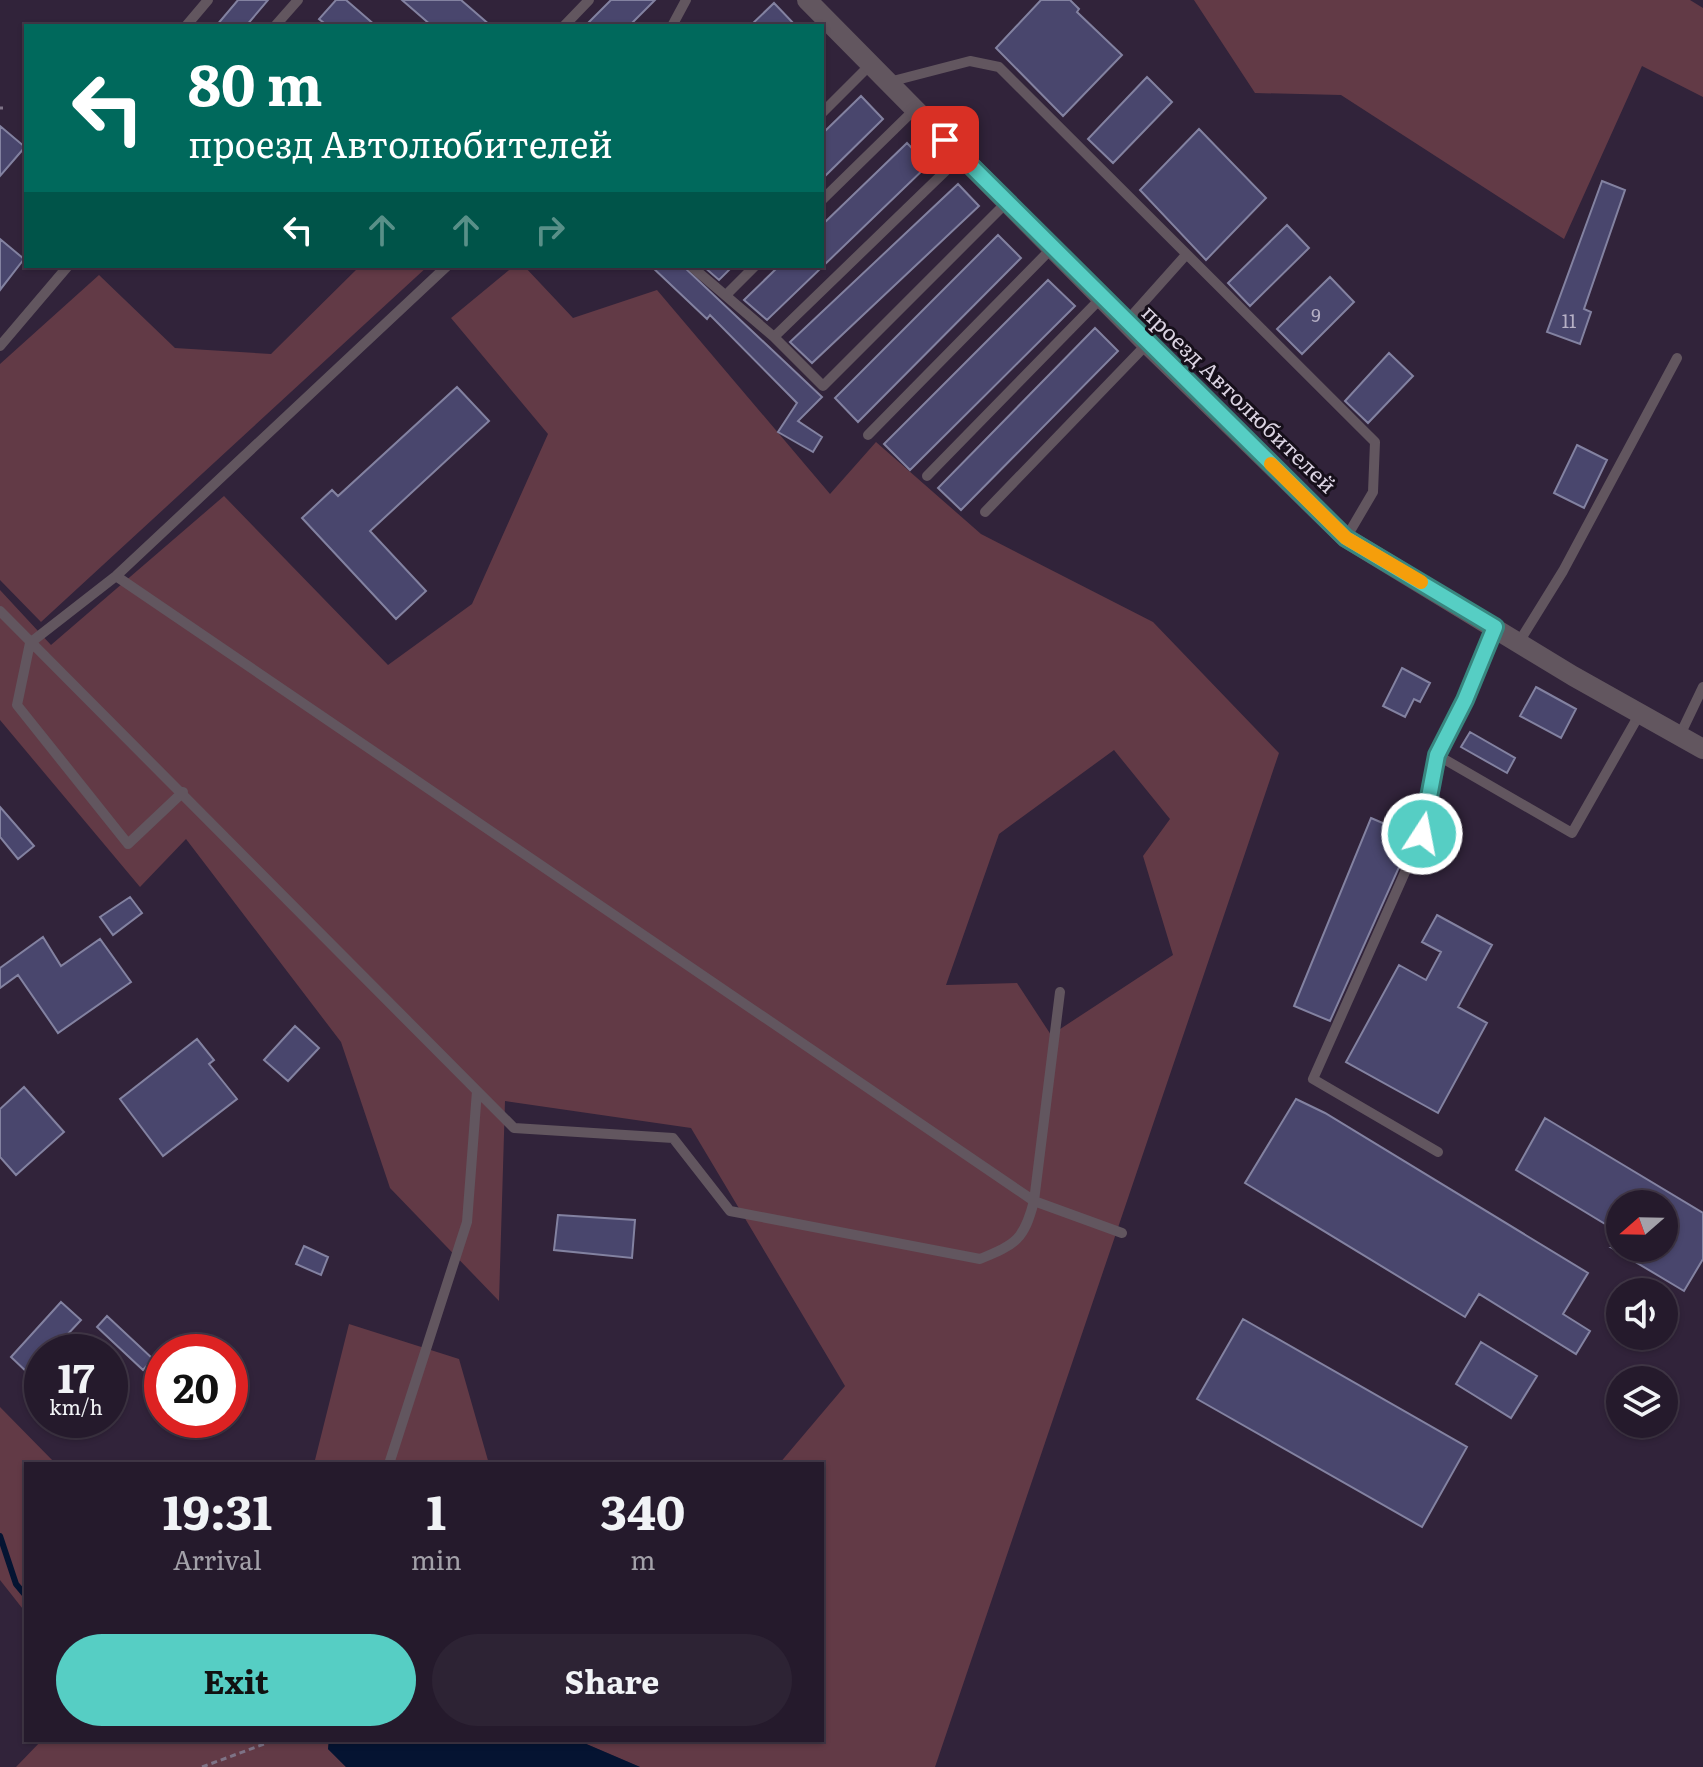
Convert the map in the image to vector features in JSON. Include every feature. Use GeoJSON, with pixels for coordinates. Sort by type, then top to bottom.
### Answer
{"type":"FeatureCollection","features":[{"type":"Feature","properties":{"kind":"street","name":"проезд Автолюбителей"},"geometry":{"type":"LineString","coordinates":[[807,0],[824,23],[870,65],[1147,344],[1346,538],[1639,715],[1703,749]]}},
{"type":"Feature","properties":{"kind":"lane"},"geometry":{"type":"LineString","coordinates":[[188,24],[208,0]]}},
{"type":"Feature","properties":{"kind":"lane"},"geometry":{"type":"LineString","coordinates":[[277,24],[298,0]]}},
{"type":"Feature","properties":{"kind":"lane"},"geometry":{"type":"LineString","coordinates":[[566,24],[589,0]]}},
{"type":"Feature","properties":{"kind":"lane"},"geometry":{"type":"LineString","coordinates":[[673,24],[686,0]]}},
{"type":"Feature","properties":{"kind":"lane"},"geometry":{"type":"LineString","coordinates":[[887,82],[970,61],[999,67],[1185,256],[1375,442],[1373,492],[1346,538]]}},
{"type":"Feature","properties":{"kind":"lane"},"geometry":{"type":"LineString","coordinates":[[824,111],[870,65]]}},
{"type":"Feature","properties":{"kind":"lane"},"geometry":{"type":"LineString","coordinates":[[824,198],[914,110]]}},
{"type":"Feature","properties":{"kind":"lane"},"geometry":{"type":"LineString","coordinates":[[774,337],[961,156]]}},
{"type":"Feature","properties":{"kind":"lane"},"geometry":{"type":"LineString","coordinates":[[694,268],[727,294],[823,386],[1007,202]]}},
{"type":"Feature","properties":{"kind":"lane"},"geometry":{"type":"LineString","coordinates":[[868,435],[1052,248]]}},
{"type":"Feature","properties":{"kind":"lane"},"geometry":{"type":"LineString","coordinates":[[1126,322],[1185,256]]}},
{"type":"Feature","properties":{"kind":"lane"},"geometry":{"type":"LineString","coordinates":[[0,346],[66,268]]}},
{"type":"Feature","properties":{"kind":"lane"},"geometry":{"type":"LineString","coordinates":[[183,792],[128,844],[17,705],[30,643],[116,576],[445,268]]}},
{"type":"Feature","properties":{"kind":"lane"},"geometry":{"type":"LineString","coordinates":[[727,294],[753,268]]}},
{"type":"Feature","properties":{"kind":"lane"},"geometry":{"type":"LineString","coordinates":[[927,476],[1102,297]]}},
{"type":"Feature","properties":{"kind":"lane"},"geometry":{"type":"LineString","coordinates":[[985,512],[1147,344]]}},
{"type":"Feature","properties":{"kind":"lane"},"geometry":{"type":"LineString","coordinates":[[1519,642],[1563,571],[1677,358]]}},
{"type":"Feature","properties":{"kind":"lane"},"geometry":{"type":"LineString","coordinates":[[116,576],[1034,1201],[1122,1233]]}},
{"type":"Feature","properties":{"kind":"lane"},"geometry":{"type":"LineString","coordinates":[[0,611],[514,1128],[673,1138],[730,1211],[980,1259],[1013,1246],[1027,1228],[1034,1201],[1060,992]]}},
{"type":"Feature","properties":{"kind":"lane"},"geometry":{"type":"LineString","coordinates":[[1438,1152],[1313,1079],[1422,834],[1437,755],[1465,700],[1495,627]]}},
{"type":"Feature","properties":{"kind":"lane"},"geometry":{"type":"LineString","coordinates":[[1679,737],[1703,687]]}},
{"type":"Feature","properties":{"kind":"lane"},"geometry":{"type":"LineString","coordinates":[[1437,755],[1572,833],[1639,715]]}},
{"type":"Feature","properties":{"kind":"lane"},"geometry":{"type":"LineString","coordinates":[[390,1462],[467,1222],[477,1091]]}},
{"type":"Feature","properties":{"kind":"path"},"geometry":{"type":"LineString","coordinates":[[202,1767],[270,1742]]}},
{"type":"Feature","properties":{"kind":"shaded area"},"geometry":{"type":"Polygon","coordinates":[[[1194,0],[1690,0],[1703,8],[1703,97],[1642,66],[1564,239],[1341,95],[1255,93],[1194,0]]]}},
{"type":"Feature","properties":{"kind":"shaded area"},"geometry":{"type":"Polygon","coordinates":[[[358,268],[426,268],[41,622],[0,580],[0,364],[99,275],[175,348],[271,354],[358,268]]]}},
{"type":"Feature","properties":{"kind":"shaded area"},"geometry":{"type":"Polygon","coordinates":[[[512,268],[526,268],[573,318],[657,290],[830,494],[876,442],[981,534],[1153,622],[1279,753],[935,1767],[640,1767],[582,1742],[824,1742],[824,1462],[781,1462],[845,1386],[691,1128],[505,1101],[499,1301],[390,1188],[341,1042],[186,839],[140,887],[0,720],[0,590],[51,645],[224,496],[388,665],[472,604],[548,434],[451,318],[512,268]],[[1114,750],[999,834],[946,985],[1017,983],[1051,1035],[1173,955],[1143,856],[1170,819],[1114,750]]]}},
{"type":"Feature","properties":{"kind":"shaded area"},"geometry":{"type":"Polygon","coordinates":[[[349,1324],[459,1359],[488,1462],[314,1462],[349,1324]]]}},
{"type":"Feature","properties":{"kind":"shaded area"},"geometry":{"type":"Polygon","coordinates":[[[0,1407],[24,1431],[24,1438],[30,1438],[54,1462],[24,1462],[24,1610],[0,1580],[0,1407]]]}},
{"type":"Feature","properties":{"kind":"shaded area"},"geometry":{"type":"Polygon","coordinates":[[[40,1742],[329,1742],[328,1749],[346,1767],[16,1767],[40,1742]]]}},
{"type":"Feature","properties":{"kind":"water"},"geometry":{"type":"Polygon","coordinates":[[[329,1742],[582,1742],[640,1767],[346,1767],[328,1749],[329,1742]]]}},
{"type":"Feature","properties":{"kind":"building"},"geometry":{"type":"Polygon","coordinates":[[[238,0],[268,0],[248,24],[218,24],[238,0]]]}},
{"type":"Feature","properties":{"kind":"building"},"geometry":{"type":"Polygon","coordinates":[[[336,0],[346,0],[374,24],[325,24],[319,19],[336,0]]]}},
{"type":"Feature","properties":{"kind":"building"},"geometry":{"type":"Polygon","coordinates":[[[402,0],[461,0],[489,24],[430,24],[402,0]]]}},
{"type":"Feature","properties":{"kind":"building"},"geometry":{"type":"Polygon","coordinates":[[[611,0],[655,0],[631,24],[587,24],[611,0]]]}},
{"type":"Feature","properties":{"kind":"building"},"geometry":{"type":"Polygon","coordinates":[[[1041,0],[1070,0],[1079,9],[1077,12],[1122,55],[1063,116],[996,48],[1041,0]]]}},
{"type":"Feature","properties":{"kind":"building"},"geometry":{"type":"Polygon","coordinates":[[[774,3],[794,24],[752,24],[774,3]]]}},
{"type":"Feature","properties":{"kind":"building"},"geometry":{"type":"Polygon","coordinates":[[[1147,77],[1172,102],[1113,163],[1088,139],[1147,77]]]}},
{"type":"Feature","properties":{"kind":"building"},"geometry":{"type":"Polygon","coordinates":[[[861,96],[883,119],[824,177],[824,132],[861,96]]]}},
{"type":"Feature","properties":{"kind":"building"},"geometry":{"type":"Polygon","coordinates":[[[0,126],[24,148],[0,176],[0,126]]]}},
{"type":"Feature","properties":{"kind":"building"},"geometry":{"type":"Polygon","coordinates":[[[1199,129],[1266,198],[1206,260],[1140,190],[1199,129]]]}},
{"type":"Feature","properties":{"kind":"building"},"geometry":{"type":"Polygon","coordinates":[[[907,143],[928,165],[824,265],[824,223],[907,143]]]}},
{"type":"Feature","properties":{"kind":"building"},"geometry":{"type":"Polygon","coordinates":[[[1602,181],[1625,190],[1584,309],[1591,312],[1580,344],[1547,332],[1602,181]]]}},
{"type":"Feature","properties":{"kind":"building"},"geometry":{"type":"Polygon","coordinates":[[[958,184],[979,206],[812,363],[790,342],[958,184]]]}},
{"type":"Feature","properties":{"kind":"building"},"geometry":{"type":"Polygon","coordinates":[[[1287,225],[1309,248],[1250,306],[1228,283],[1287,225]]]}},
{"type":"Feature","properties":{"kind":"building"},"geometry":{"type":"Polygon","coordinates":[[[998,235],[1021,258],[858,422],[835,398],[998,235]]]}},
{"type":"Feature","properties":{"kind":"building"},"geometry":{"type":"Polygon","coordinates":[[[0,239],[24,259],[0,290],[0,239]]]}},
{"type":"Feature","properties":{"kind":"building"},"geometry":{"type":"Polygon","coordinates":[[[653,268],[685,268],[822,397],[798,421],[822,437],[813,452],[778,432],[797,403],[710,315],[707,319],[653,268]]]}},
{"type":"Feature","properties":{"kind":"building"},"geometry":{"type":"Polygon","coordinates":[[[705,268],[731,268],[719,280],[705,268]]]}},
{"type":"Feature","properties":{"kind":"building"},"geometry":{"type":"Polygon","coordinates":[[[777,268],[821,268],[767,320],[744,300],[777,268]]]}},
{"type":"Feature","properties":{"kind":"building"},"geometry":{"type":"Polygon","coordinates":[[[1330,277],[1354,302],[1302,354],[1277,329],[1330,277]]]}},
{"type":"Feature","properties":{"kind":"building"},"geometry":{"type":"Polygon","coordinates":[[[1048,280],[1075,306],[910,470],[884,444],[1048,280]]]}},
{"type":"Feature","properties":{"kind":"building"},"geometry":{"type":"Polygon","coordinates":[[[1095,328],[1118,351],[961,510],[938,488],[1095,328]]]}},
{"type":"Feature","properties":{"kind":"building"},"geometry":{"type":"Polygon","coordinates":[[[1389,353],[1413,376],[1368,423],[1345,401],[1389,353]]]}},
{"type":"Feature","properties":{"kind":"building"},"geometry":{"type":"Polygon","coordinates":[[[457,387],[489,421],[370,531],[426,591],[396,619],[302,518],[332,490],[338,496],[457,387]]]}},
{"type":"Feature","properties":{"kind":"building"},"geometry":{"type":"Polygon","coordinates":[[[1577,445],[1607,460],[1584,508],[1554,493],[1577,445]]]}},
{"type":"Feature","properties":{"kind":"building"},"geometry":{"type":"Polygon","coordinates":[[[1402,668],[1430,683],[1420,702],[1414,699],[1405,717],[1383,706],[1402,668]]]}},
{"type":"Feature","properties":{"kind":"building"},"geometry":{"type":"Polygon","coordinates":[[[1536,687],[1576,709],[1561,738],[1520,716],[1536,687]]]}},
{"type":"Feature","properties":{"kind":"building"},"geometry":{"type":"Polygon","coordinates":[[[1470,732],[1515,758],[1507,773],[1461,747],[1470,732]]]}},
{"type":"Feature","properties":{"kind":"building"},"geometry":{"type":"Polygon","coordinates":[[[0,807],[34,846],[18,859],[0,837],[0,807]]]}},
{"type":"Feature","properties":{"kind":"building"},"geometry":{"type":"Polygon","coordinates":[[[1371,818],[1413,836],[1330,1021],[1294,1006],[1371,818]]]}},
{"type":"Feature","properties":{"kind":"building"},"geometry":{"type":"Polygon","coordinates":[[[130,897],[142,913],[113,935],[100,917],[130,897]]]}},
{"type":"Feature","properties":{"kind":"building"},"geometry":{"type":"Polygon","coordinates":[[[1437,915],[1492,945],[1458,1007],[1487,1023],[1438,1113],[1346,1062],[1399,965],[1426,980],[1441,952],[1422,942],[1437,915]]]}},
{"type":"Feature","properties":{"kind":"building"},"geometry":{"type":"Polygon","coordinates":[[[43,937],[61,966],[100,939],[131,982],[58,1033],[18,975],[0,988],[0,968],[43,937]]]}},
{"type":"Feature","properties":{"kind":"building"},"geometry":{"type":"Polygon","coordinates":[[[295,1026],[319,1048],[288,1081],[264,1060],[295,1026]]]}},
{"type":"Feature","properties":{"kind":"building"},"geometry":{"type":"Polygon","coordinates":[[[197,1039],[214,1060],[209,1064],[237,1099],[163,1156],[120,1099],[197,1039]]]}},
{"type":"Feature","properties":{"kind":"building"},"geometry":{"type":"Polygon","coordinates":[[[24,1087],[64,1132],[16,1175],[0,1157],[0,1109],[24,1087]]]}},
{"type":"Feature","properties":{"kind":"building"},"geometry":{"type":"Polygon","coordinates":[[[1296,1099],[1325,1113],[1588,1273],[1563,1314],[1590,1331],[1576,1354],[1479,1294],[1465,1317],[1245,1183],[1296,1099]]]}},
{"type":"Feature","properties":{"kind":"building"},"geometry":{"type":"Polygon","coordinates":[[[1545,1118],[1665,1190],[1606,1190],[1606,1225],[1516,1170],[1545,1118]]]}},
{"type":"Feature","properties":{"kind":"building"},"geometry":{"type":"Polygon","coordinates":[[[1678,1198],[1703,1213],[1703,1259],[1684,1291],[1678,1287],[1678,1278],[1662,1278],[1635,1262],[1678,1262],[1678,1198]]]}},
{"type":"Feature","properties":{"kind":"building"},"geometry":{"type":"Polygon","coordinates":[[[558,1215],[635,1220],[632,1258],[554,1250],[558,1215]]]}},
{"type":"Feature","properties":{"kind":"building"},"geometry":{"type":"Polygon","coordinates":[[[304,1246],[328,1257],[321,1275],[296,1264],[304,1246]]]}},
{"type":"Feature","properties":{"kind":"building"},"geometry":{"type":"Polygon","coordinates":[[[61,1302],[81,1320],[68,1334],[32,1334],[61,1302]]]}},
{"type":"Feature","properties":{"kind":"building"},"geometry":{"type":"Polygon","coordinates":[[[107,1316],[126,1334],[104,1334],[97,1327],[107,1316]]]}},
{"type":"Feature","properties":{"kind":"building"},"geometry":{"type":"Polygon","coordinates":[[[1243,1319],[1467,1447],[1422,1527],[1197,1399],[1243,1319]]]}},
{"type":"Feature","properties":{"kind":"building"},"geometry":{"type":"Polygon","coordinates":[[[128,1336],[144,1351],[143,1370],[128,1356],[128,1336]]]}},
{"type":"Feature","properties":{"kind":"building"},"geometry":{"type":"Polygon","coordinates":[[[1481,1342],[1537,1376],[1511,1418],[1456,1384],[1481,1342]]]}},
{"type":"Feature","properties":{"kind":"building"},"geometry":{"type":"Polygon","coordinates":[[[24,1343],[24,1369],[11,1357],[24,1343]]]}},
{"type":"Feature","properties":{"kind":"waterway"},"geometry":{"type":"LineString","coordinates":[[0,1536],[16,1584],[24,1594]]}},
{"type":"Feature","properties":{"kind":"slow traffic"},"geometry":{"type":"LineString","coordinates":[[1271,464],[1346,538],[1421,582]]}},
{"type":"Feature","properties":{"kind":"route"},"geometry":{"type":"LineString","coordinates":[[945,140],[1147,344],[1346,538],[1495,627],[1465,700],[1437,755],[1422,834]]}}]}
